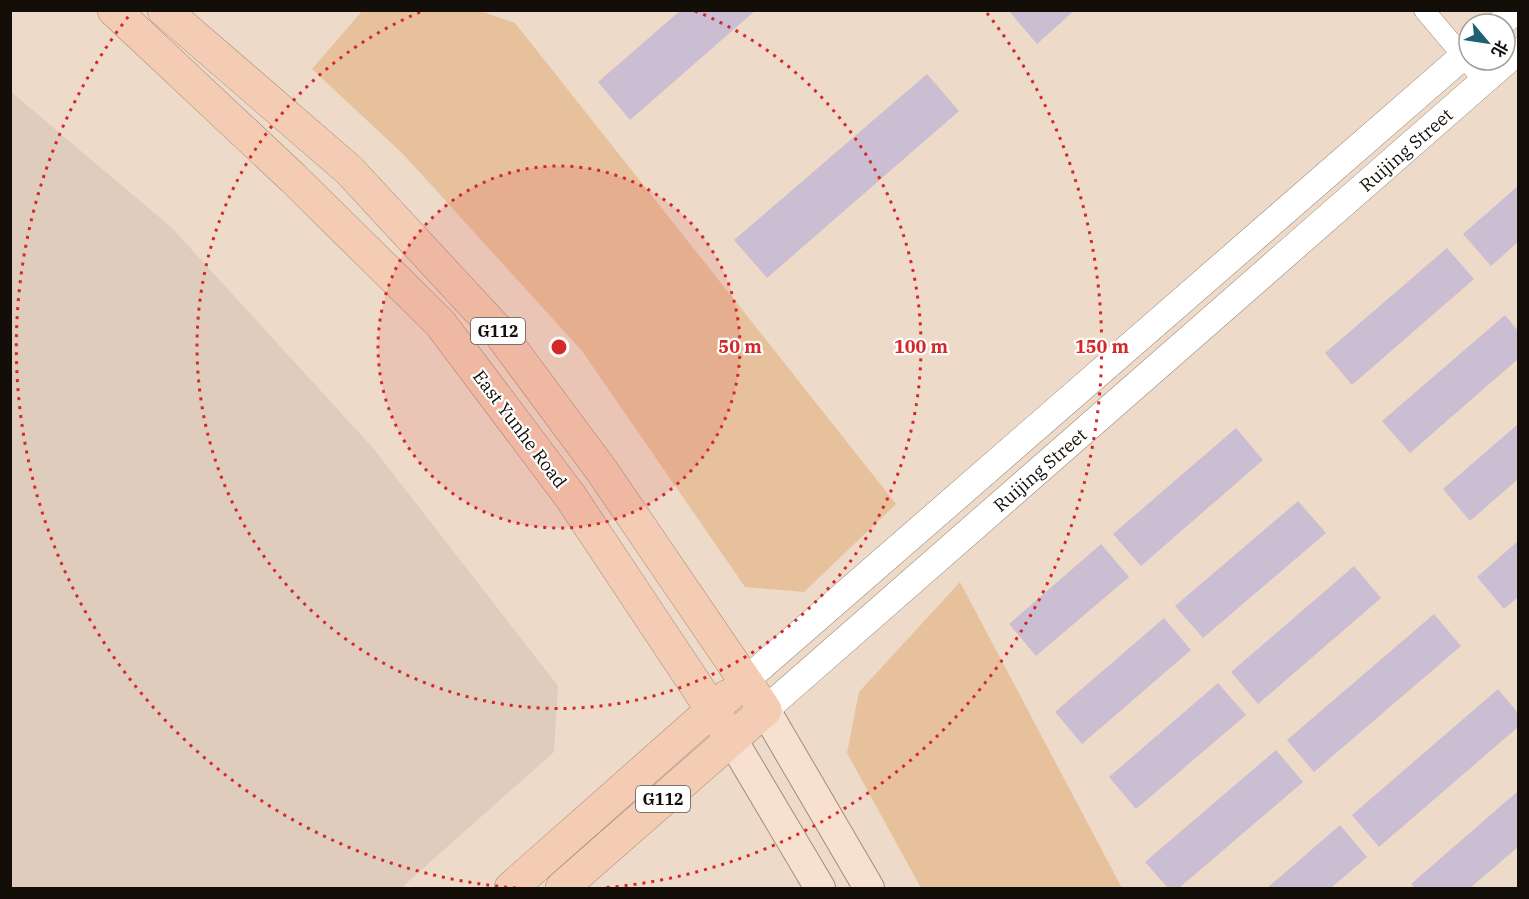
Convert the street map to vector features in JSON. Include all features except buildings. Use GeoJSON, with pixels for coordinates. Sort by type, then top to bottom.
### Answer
{"type":"FeatureCollection","features":[{"type":"Feature","properties":{"kind":"highway","name":"East Yunhe Road"},"geometry":{"type":"LineString","coordinates":[[114,10],[293,178],[440,323],[570,496],[731,738]]}},
{"type":"Feature","properties":{"kind":"highway","name":"G112"},"geometry":{"type":"LineString","coordinates":[[164,10],[349,170],[499,332],[602,471],[765,710]]}},
{"type":"Feature","properties":{"kind":"highway"},"geometry":{"type":"LineString","coordinates":[[712,709],[745,681]]}},
{"type":"Feature","properties":{"kind":"highway","name":"G112"},"geometry":{"type":"LineString","coordinates":[[511,888],[712,709]]}},
{"type":"Feature","properties":{"kind":"highway","name":"Ruijing Street"},"geometry":{"type":"LineString","coordinates":[[562,888],[765,710]]}},
{"type":"Feature","properties":{"kind":"main road"},"geometry":{"type":"LineString","coordinates":[[765,710],[869,888]]}},
{"type":"Feature","properties":{"kind":"main road","name":"East Yunhe Road"},"geometry":{"type":"LineString","coordinates":[[731,738],[820,888]]}},
{"type":"Feature","properties":{"kind":"street"},"geometry":{"type":"LineString","coordinates":[[1424,10],[1457,44]]}},
{"type":"Feature","properties":{"kind":"street","name":"Ruijing Street"},"geometry":{"type":"LineString","coordinates":[[765,710],[1518,51]]}},
{"type":"Feature","properties":{"kind":"street","name":"Ruijing Street"},"geometry":{"type":"LineString","coordinates":[[745,681],[1457,61]]}},
{"type":"Feature","properties":{"kind":"street"},"geometry":{"type":"LineString","coordinates":[[1479,72],[1485,81]]}},
{"type":"Feature","properties":{"kind":"shaded area"},"geometry":{"type":"Polygon","coordinates":[[[363,10],[480,11],[515,23],[896,504],[804,592],[745,587],[582,351],[404,155],[312,69],[363,10]]]}},
{"type":"Feature","properties":{"kind":"shaded area"},"geometry":{"type":"Polygon","coordinates":[[[10,91],[172,228],[373,448],[558,686],[554,752],[401,888],[11,888],[10,91]]]}},
{"type":"Feature","properties":{"kind":"shaded area"},"geometry":{"type":"Polygon","coordinates":[[[960,582],[1122,888],[921,888],[847,753],[859,692],[960,582]]]}}]}
